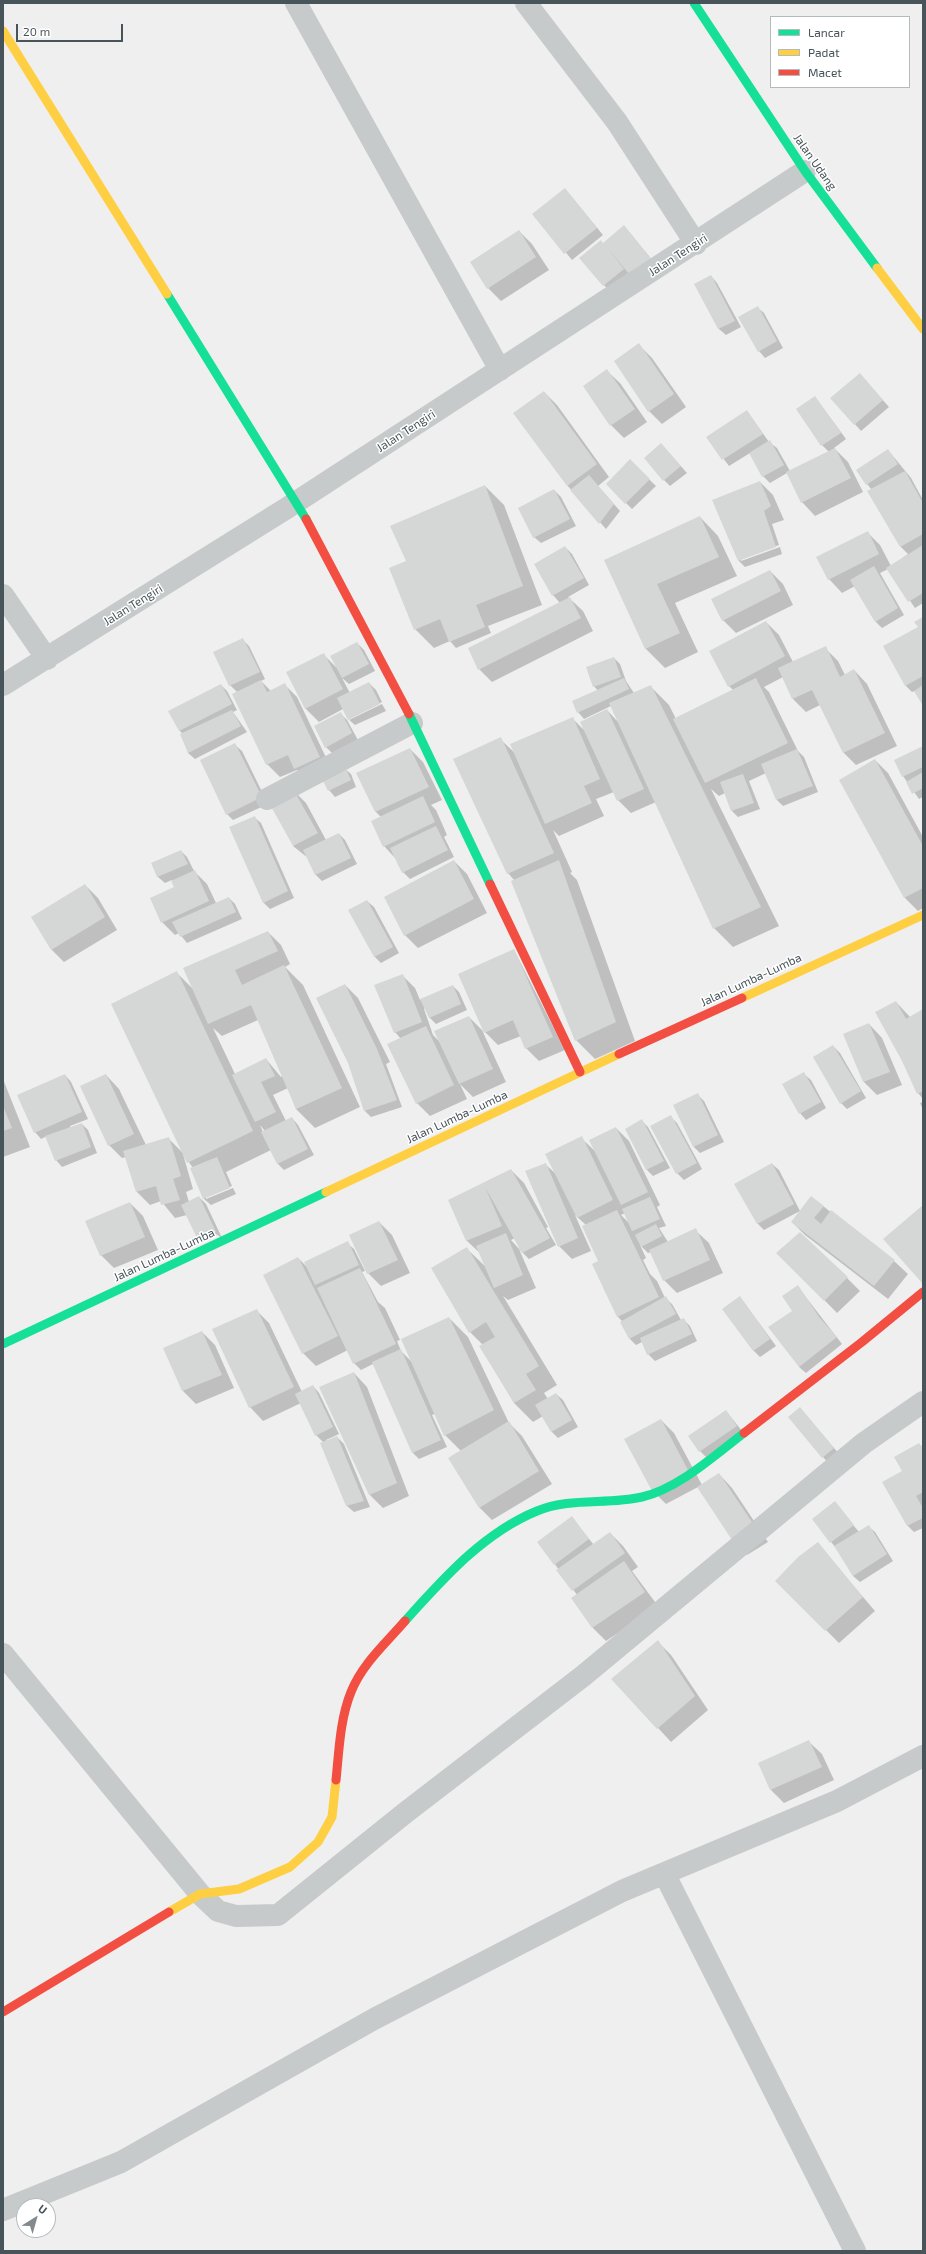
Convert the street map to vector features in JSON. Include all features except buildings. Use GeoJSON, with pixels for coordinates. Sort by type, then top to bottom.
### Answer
{"type":"FeatureCollection","features":[{"type":"Feature","properties":{"kind":"street"},"geometry":{"type":"LineString","coordinates":[[296,3],[500,370]]}},
{"type":"Feature","properties":{"kind":"street"},"geometry":{"type":"LineString","coordinates":[[526,3],[617,122],[696,244]]}},
{"type":"Feature","properties":{"kind":"street","name":"Jalan Udang"},"geometry":{"type":"LineString","coordinates":[[694,3],[805,171],[923,329]]}},
{"type":"Feature","properties":{"kind":"street"},"geometry":{"type":"LineString","coordinates":[[3,31],[296,501],[396,687],[580,1072]]}},
{"type":"Feature","properties":{"kind":"street","name":"Jalan Tengiri"},"geometry":{"type":"LineString","coordinates":[[3,685],[47,659],[296,501],[696,244],[805,171]]}},
{"type":"Feature","properties":{"kind":"street"},"geometry":{"type":"LineString","coordinates":[[3,596],[47,659]]}},
{"type":"Feature","properties":{"kind":"street"},"geometry":{"type":"LineString","coordinates":[[267,799],[412,723]]}},
{"type":"Feature","properties":{"kind":"street","name":"Jalan Lumba-Lumba"},"geometry":{"type":"LineString","coordinates":[[3,1344],[580,1072],[923,915]]}},
{"type":"Feature","properties":{"kind":"street"},"geometry":{"type":"LineString","coordinates":[[3,2012],[200,1894],[239,1890],[265,1880],[290,1867],[318,1842],[332,1817],[341,1734],[351,1692],[368,1664],[449,1572],[507,1525],[538,1510],[564,1503],[642,1498],[669,1487],[706,1462],[862,1342],[923,1292]]}},
{"type":"Feature","properties":{"kind":"street"},"geometry":{"type":"LineString","coordinates":[[3,1654],[200,1894],[218,1910],[236,1916],[278,1915],[405,1813],[583,1676],[864,1443],[923,1402]]}},
{"type":"Feature","properties":{"kind":"street"},"geometry":{"type":"LineString","coordinates":[[3,2210],[121,2162],[374,2019],[622,1891],[837,1800],[923,1756]]}},
{"type":"Feature","properties":{"kind":"street"},"geometry":{"type":"LineString","coordinates":[[665,1874],[854,2251]]}},
{"type":"Feature","properties":{"kind":"traffic: fast"},"geometry":{"type":"LineString","coordinates":[[694,3],[805,171],[877,268]]}},
{"type":"Feature","properties":{"kind":"traffic: fast"},"geometry":{"type":"LineString","coordinates":[[167,294],[306,519]]}},
{"type":"Feature","properties":{"kind":"traffic: fast"},"geometry":{"type":"LineString","coordinates":[[409,714],[490,884]]}},
{"type":"Feature","properties":{"kind":"traffic: fast"},"geometry":{"type":"LineString","coordinates":[[3,1344],[326,1192]]}},
{"type":"Feature","properties":{"kind":"traffic: fast"},"geometry":{"type":"LineString","coordinates":[[405,1621],[465,1558],[482,1544],[517,1520],[537,1511],[562,1504],[615,1501],[642,1497],[656,1493],[669,1487],[696,1470],[744,1433]]}},
{"type":"Feature","properties":{"kind":"traffic: slow"},"geometry":{"type":"LineString","coordinates":[[3,31],[167,294]]}},
{"type":"Feature","properties":{"kind":"traffic: slow"},"geometry":{"type":"LineString","coordinates":[[877,268],[923,329]]}},
{"type":"Feature","properties":{"kind":"traffic: slow"},"geometry":{"type":"LineString","coordinates":[[742,998],[923,915]]}},
{"type":"Feature","properties":{"kind":"traffic: slow"},"geometry":{"type":"LineString","coordinates":[[326,1192],[619,1054]]}},
{"type":"Feature","properties":{"kind":"traffic: slow"},"geometry":{"type":"LineString","coordinates":[[169,1912],[200,1894],[239,1889],[290,1867],[318,1842],[332,1817],[336,1780]]}},
{"type":"Feature","properties":{"kind":"traffic: jam"},"geometry":{"type":"LineString","coordinates":[[306,519],[409,714]]}},
{"type":"Feature","properties":{"kind":"traffic: jam"},"geometry":{"type":"LineString","coordinates":[[490,884],[580,1072]]}},
{"type":"Feature","properties":{"kind":"traffic: jam"},"geometry":{"type":"LineString","coordinates":[[619,1054],[742,998]]}},
{"type":"Feature","properties":{"kind":"traffic: jam"},"geometry":{"type":"LineString","coordinates":[[744,1433],[862,1342],[923,1292]]}},
{"type":"Feature","properties":{"kind":"traffic: jam"},"geometry":{"type":"LineString","coordinates":[[336,1780],[342,1724],[351,1692],[361,1672],[405,1621]]}},
{"type":"Feature","properties":{"kind":"traffic: jam"},"geometry":{"type":"LineString","coordinates":[[3,2012],[169,1912]]}}]}
